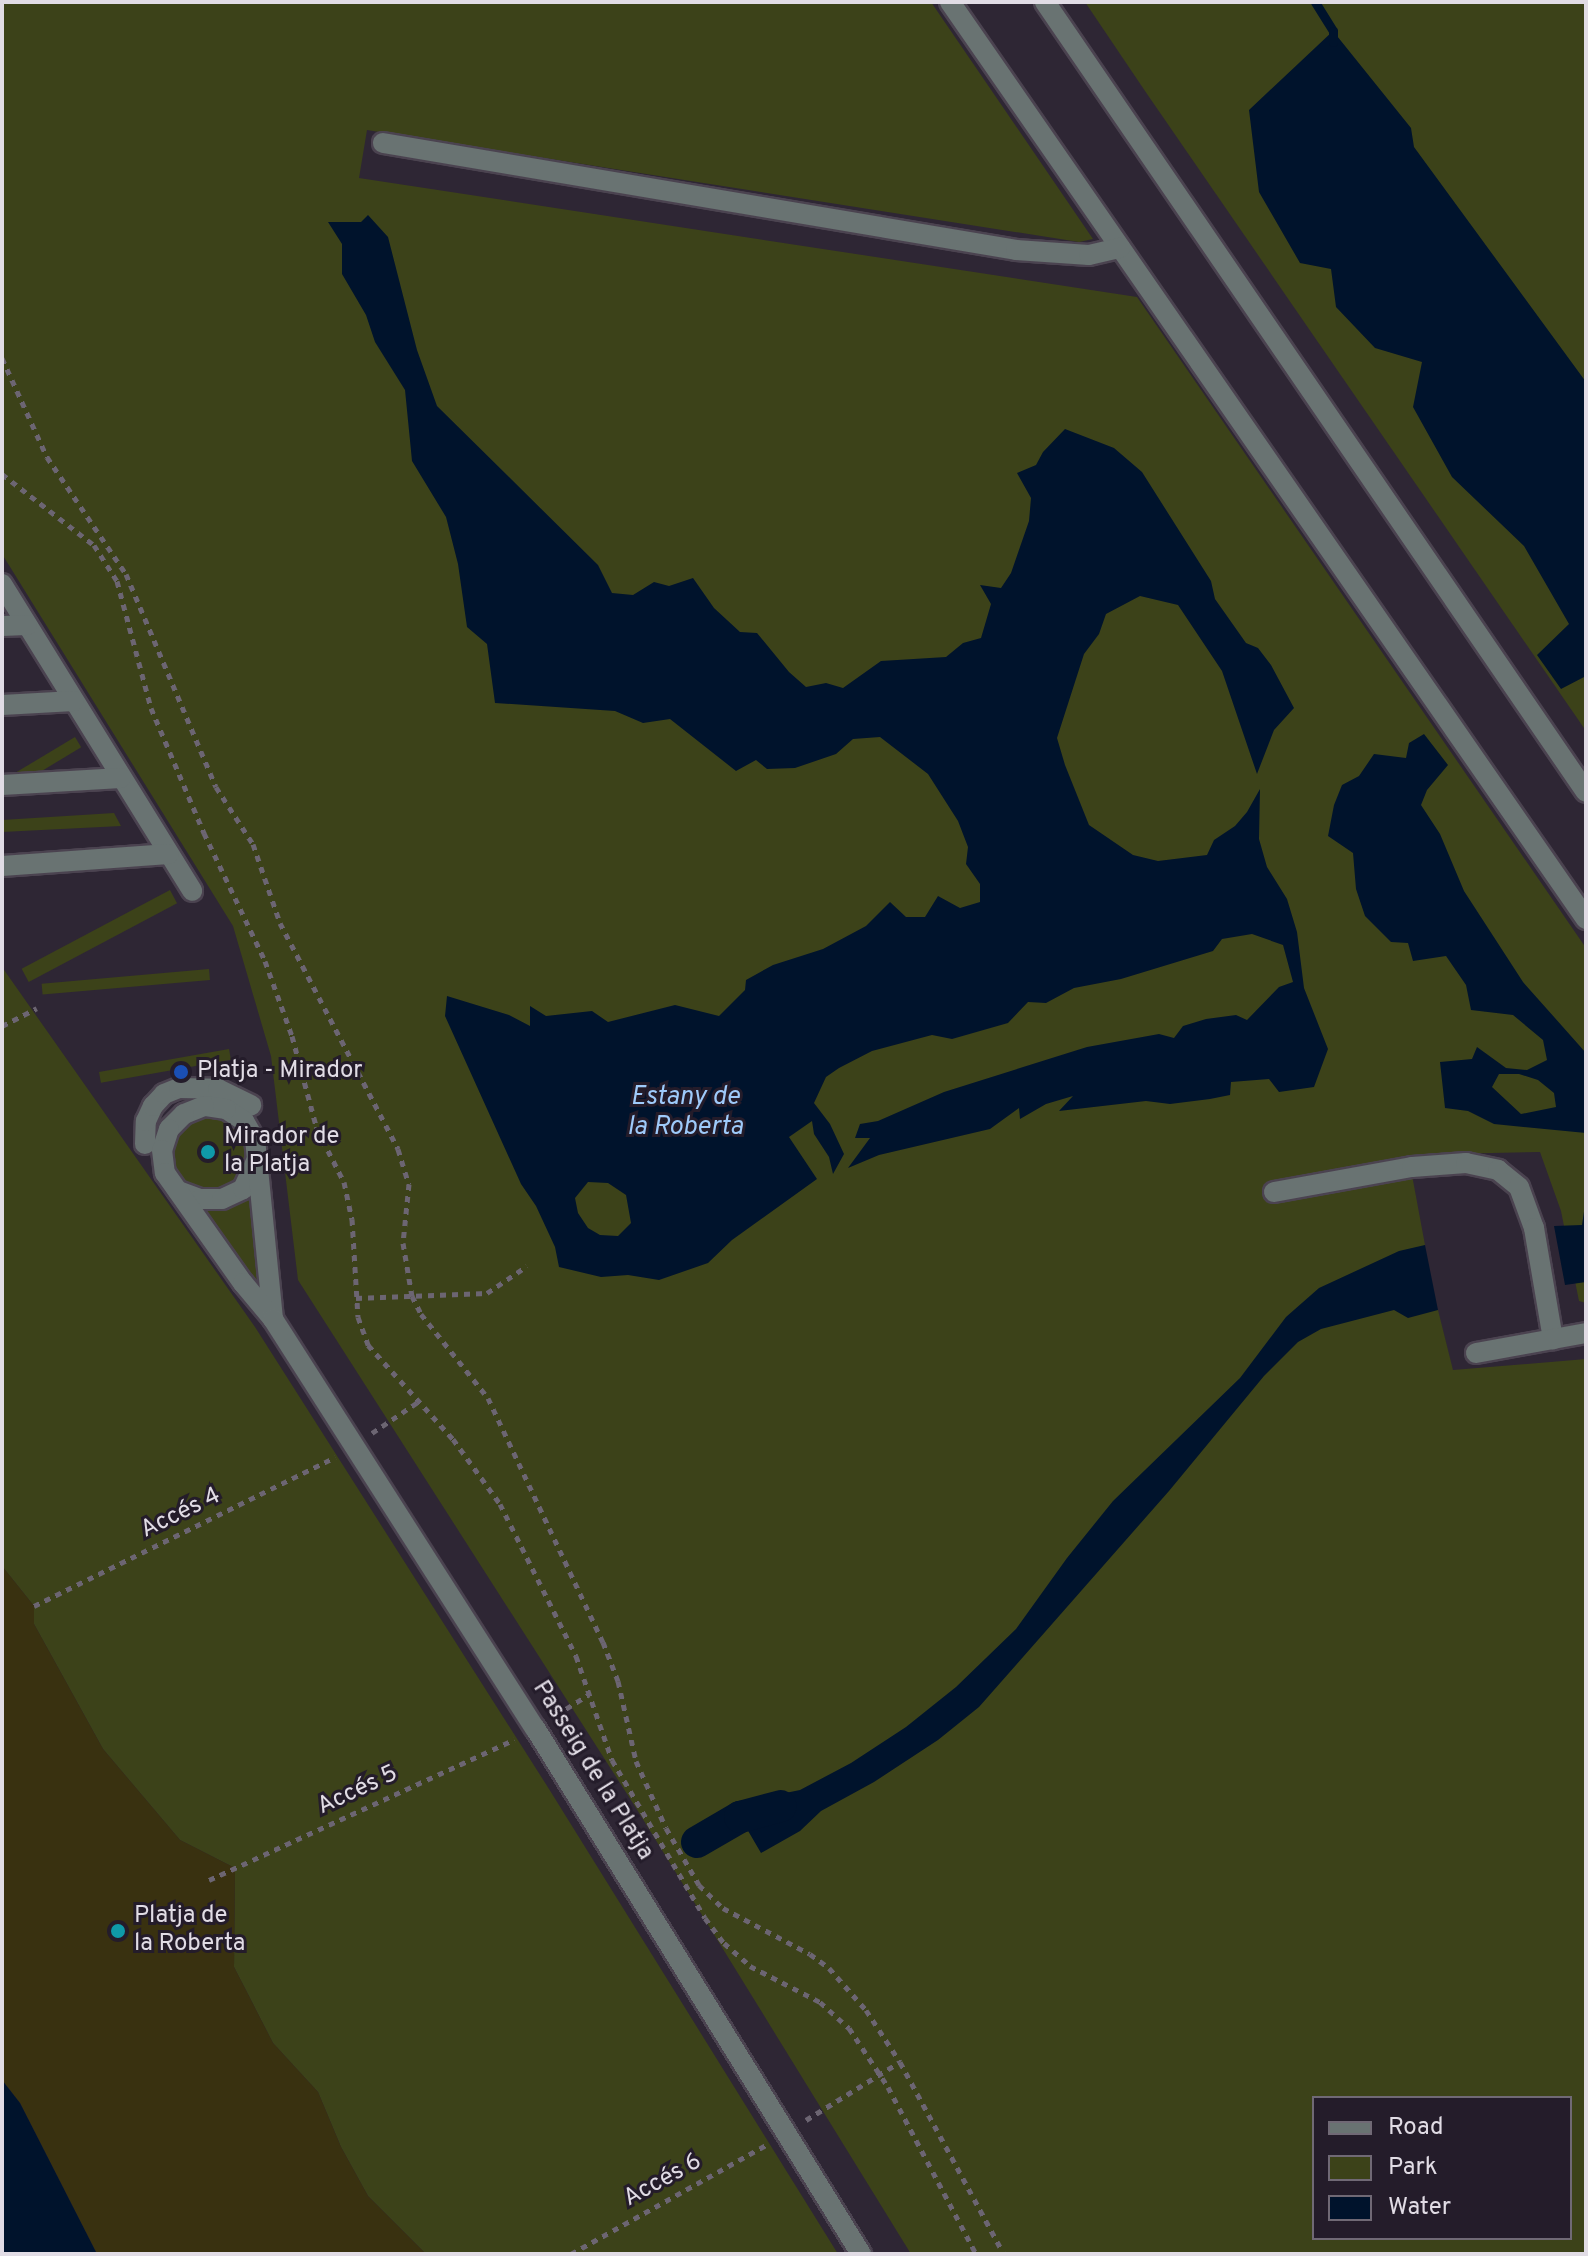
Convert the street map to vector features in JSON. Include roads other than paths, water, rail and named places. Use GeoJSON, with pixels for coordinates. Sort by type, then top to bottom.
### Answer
{"type":"FeatureCollection","features":[{"type":"Feature","properties":{"kind":"street"},"geometry":{"type":"LineString","coordinates":[[950,2],[1586,919]]}},
{"type":"Feature","properties":{"kind":"street"},"geometry":{"type":"LineString","coordinates":[[1045,2],[1586,792]]}},
{"type":"Feature","properties":{"kind":"street"},"geometry":{"type":"LineString","coordinates":[[383,143],[1016,250],[1089,255],[1120,248]]}},
{"type":"Feature","properties":{"kind":"street"},"geometry":{"type":"LineString","coordinates":[[2,584],[192,891]]}},
{"type":"Feature","properties":{"kind":"street"},"geometry":{"type":"LineString","coordinates":[[2,626],[27,625]]}},
{"type":"Feature","properties":{"kind":"street"},"geometry":{"type":"LineString","coordinates":[[2,705],[74,701]]}},
{"type":"Feature","properties":{"kind":"street"},"geometry":{"type":"LineString","coordinates":[[2,785],[121,778]]}},
{"type":"Feature","properties":{"kind":"street"},"geometry":{"type":"LineString","coordinates":[[2,866],[169,854]]}},
{"type":"Feature","properties":{"kind":"street"},"geometry":{"type":"LineString","coordinates":[[145,1144],[146,1121],[153,1106],[164,1094],[179,1088],[218,1089],[251,1105]]}},
{"type":"Feature","properties":{"kind":"street","name":"Passeig de la Platja"},"geometry":{"type":"LineString","coordinates":[[273,1319],[255,1140],[244,1121],[226,1109],[204,1106],[184,1114],[169,1129],[162,1150],[165,1173],[243,1283],[273,1319],[535,1728],[861,2254]]}},
{"type":"Feature","properties":{"kind":"street"},"geometry":{"type":"LineString","coordinates":[[178,1191],[200,1199],[222,1199],[243,1189],[257,1158]]}},
{"type":"Feature","properties":{"kind":"street"},"geometry":{"type":"LineString","coordinates":[[1274,1192],[1412,1167],[1466,1163],[1498,1170],[1519,1187],[1534,1228],[1553,1339]]}},
{"type":"Feature","properties":{"kind":"street"},"geometry":{"type":"LineString","coordinates":[[1476,1353],[1586,1333]]}},
{"type":"Feature","properties":{"kind":"water"},"geometry":{"type":"Polygon","coordinates":[[[1333,31],[1411,128],[1414,147],[1586,382],[1586,676],[1561,689],[1537,655],[1569,624],[1524,546],[1452,477],[1413,407],[1422,362],[1375,348],[1336,307],[1331,269],[1300,263],[1259,192],[1249,110],[1333,31]]]}},
{"type":"Feature","properties":{"kind":"water","name":"Estany de la Roberta"},"geometry":{"type":"Polygon","coordinates":[[[368,215],[388,237],[417,350],[437,406],[598,565],[612,593],[633,595],[654,582],[669,586],[693,578],[714,608],[740,632],[757,633],[789,672],[806,687],[826,683],[843,688],[881,661],[946,657],[963,643],[981,638],[991,604],[980,585],[1001,588],[1011,573],[1029,521],[1031,498],[1017,473],[1036,465],[1043,452],[1065,429],[1114,448],[1142,472],[1211,581],[1215,599],[1246,643],[1258,648],[1271,665],[1294,708],[1274,730],[1257,774],[1222,671],[1178,605],[1140,596],[1106,614],[1099,634],[1084,654],[1057,738],[1089,825],[1133,855],[1158,861],[1207,855],[1214,840],[1235,826],[1247,812],[1260,789],[1259,839],[1267,867],[1287,899],[1297,932],[1304,988],[1328,1049],[1314,1087],[1279,1092],[1269,1079],[1231,1082],[1230,1095],[1210,1099],[1170,1104],[1146,1101],[1059,1111],[1073,1096],[1046,1104],[1020,1119],[1019,1108],[990,1129],[879,1155],[848,1168],[870,1138],[855,1138],[860,1124],[878,1121],[944,1092],[1087,1047],[1159,1034],[1174,1038],[1183,1026],[1206,1019],[1236,1015],[1247,1020],[1279,987],[1293,982],[1283,945],[1252,934],[1222,939],[1213,951],[1121,979],[1074,988],[1046,1003],[1028,1002],[1008,1023],[952,1039],[932,1035],[872,1051],[839,1068],[826,1077],[814,1103],[830,1124],[844,1154],[833,1174],[829,1157],[814,1134],[812,1121],[789,1137],[817,1179],[732,1240],[708,1263],[659,1280],[628,1275],[601,1277],[559,1267],[555,1247],[536,1206],[521,1184],[445,1016],[447,996],[509,1015],[530,1026],[530,1006],[546,1016],[592,1011],[608,1022],[675,1005],[719,1016],[745,990],[746,980],[773,965],[823,949],[866,926],[890,902],[906,917],[925,917],[938,896],[960,908],[980,902],[980,884],[966,864],[968,847],[958,821],[928,774],[880,737],[853,739],[836,754],[795,768],[767,769],[756,760],[736,771],[670,719],[643,723],[615,711],[495,703],[487,644],[467,627],[458,564],[446,517],[412,461],[405,390],[375,342],[366,315],[342,274],[342,244],[328,222],[361,222],[368,215]],[[588,1182],[575,1198],[578,1213],[588,1228],[600,1235],[618,1236],[631,1223],[626,1195],[608,1183],[588,1182]]]}},
{"type":"Feature","properties":{"kind":"water"},"geometry":{"type":"Polygon","coordinates":[[[1424,734],[1448,765],[1427,790],[1421,805],[1440,834],[1464,891],[1523,982],[1586,1053],[1586,1133],[1494,1124],[1468,1111],[1445,1108],[1440,1062],[1472,1059],[1477,1047],[1506,1068],[1527,1070],[1547,1060],[1543,1040],[1513,1015],[1471,1010],[1466,985],[1446,956],[1413,961],[1408,943],[1391,942],[1365,916],[1356,889],[1353,853],[1328,836],[1334,805],[1342,785],[1359,776],[1374,754],[1406,758],[1409,743],[1424,734]],[[1499,1074],[1492,1087],[1521,1114],[1556,1107],[1554,1093],[1538,1080],[1519,1074],[1499,1074]]]}},
{"type":"Feature","properties":{"kind":"water"},"geometry":{"type":"Polygon","coordinates":[[[1586,1198],[1586,1282],[1565,1285],[1554,1226],[1582,1225],[1586,1198]]]}},
{"type":"Feature","properties":{"kind":"water"},"geometry":{"type":"Polygon","coordinates":[[[1425,1245],[1438,1310],[1408,1318],[1394,1310],[1321,1329],[1298,1342],[1264,1376],[1169,1491],[979,1707],[938,1740],[874,1782],[821,1811],[800,1831],[761,1853],[740,1817],[766,1797],[800,1790],[851,1763],[906,1727],[956,1687],[1016,1629],[1113,1501],[1240,1378],[1286,1317],[1319,1288],[1399,1251],[1425,1245]]]}},
{"type":"Feature","properties":{"kind":"water"},"geometry":{"type":"Polygon","coordinates":[[[2,2080],[20,2103],[97,2254],[2,2254],[2,2080]]]}},
{"type":"Feature","properties":{"kind":"waterway"},"geometry":{"type":"LineString","coordinates":[[1315,2],[1333,31],[1333,42]]}},
{"type":"Feature","properties":{"kind":"waterway"},"geometry":{"type":"LineString","coordinates":[[697,1842],[740,1817],[781,1806]]}},
{"type":"Feature","properties":{"kind":"place","name":"Platja - Mirador"},"geometry":{"type":"Point","coordinates":[181,1072]}},
{"type":"Feature","properties":{"kind":"place","name":"Mirador de la Platja"},"geometry":{"type":"Point","coordinates":[208,1152]}},
{"type":"Feature","properties":{"kind":"place","name":"Platja de la Roberta"},"geometry":{"type":"Point","coordinates":[118,1931]}}]}
